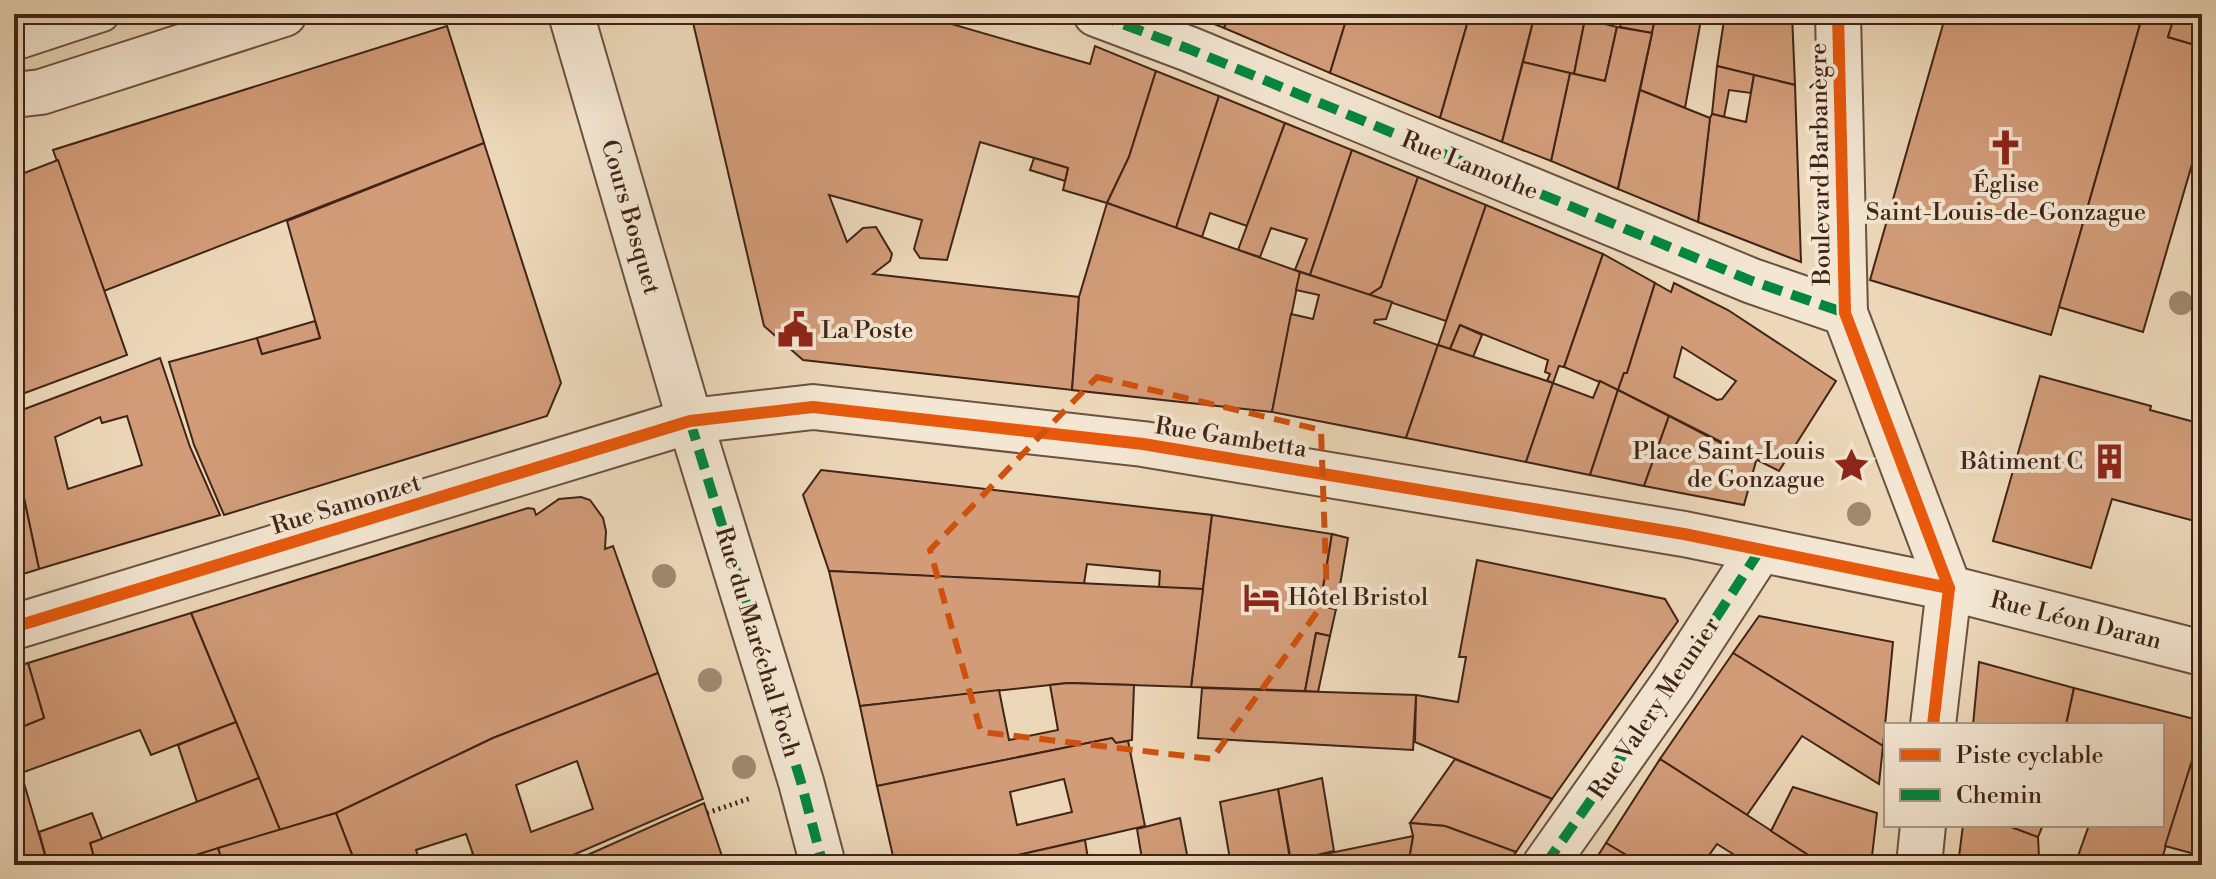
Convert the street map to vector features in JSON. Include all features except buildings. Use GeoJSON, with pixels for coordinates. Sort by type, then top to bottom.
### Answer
{"type":"FeatureCollection","features":[{"type":"Feature","properties":{"kind":"street"},"geometry":{"type":"LineString","coordinates":[[14,95],[41,92],[284,14]]}},
{"type":"Feature","properties":{"kind":"street","name":"Cours Bosquet"},"geometry":{"type":"LineString","coordinates":[[571,14],[690,421]]}},
{"type":"Feature","properties":{"kind":"street","name":"Rue Lamothe"},"geometry":{"type":"LineString","coordinates":[[1096,14],[1189,49],[1752,281],[1845,313]]}},
{"type":"Feature","properties":{"kind":"street","name":"Boulevard Barbanègre"},"geometry":{"type":"LineString","coordinates":[[1838,14],[1845,313]]}},
{"type":"Feature","properties":{"kind":"street"},"geometry":{"type":"LineString","coordinates":[[1845,313],[1949,588],[1933,723]]}},
{"type":"Feature","properties":{"kind":"street","name":"Rue Gambetta"},"geometry":{"type":"LineString","coordinates":[[690,421],[813,407],[1143,444],[1684,534],[1760,550]]}},
{"type":"Feature","properties":{"kind":"street","name":"Rue Samonzet"},"geometry":{"type":"LineString","coordinates":[[14,627],[690,421]]}},
{"type":"Feature","properties":{"kind":"street","name":"Rue du Maréchal Foch"},"geometry":{"type":"LineString","coordinates":[[690,421],[801,782],[823,865]]}},
{"type":"Feature","properties":{"kind":"street"},"geometry":{"type":"LineString","coordinates":[[1760,550],[1949,588]]}},
{"type":"Feature","properties":{"kind":"street","name":"Rue Valery Meunier"},"geometry":{"type":"LineString","coordinates":[[1545,865],[1673,684],[1760,550]]}},
{"type":"Feature","properties":{"kind":"street","name":"Rue Léon Daran"},"geometry":{"type":"LineString","coordinates":[[1949,588],[2202,653]]}},
{"type":"Feature","properties":{"kind":"street"},"geometry":{"type":"LineString","coordinates":[[1919,865],[1923,827]]}},
{"type":"Feature","properties":{"kind":"lane"},"geometry":{"type":"LineString","coordinates":[[14,43],[102,14]]}},
{"type":"Feature","properties":{"kind":"highlighted area"},"geometry":{"type":"Polygon","coordinates":[[[1097,377],[1321,430],[1327,598],[1212,759],[981,732],[930,550],[1097,377]]]}},
{"type":"Feature","properties":{"kind":"marked path"},"geometry":{"type":"LineString","coordinates":[[1096,14],[1189,49],[1752,281],[1845,313]]}},
{"type":"Feature","properties":{"kind":"marked path"},"geometry":{"type":"LineString","coordinates":[[690,421],[801,782],[823,865]]}},
{"type":"Feature","properties":{"kind":"marked path"},"geometry":{"type":"LineString","coordinates":[[1545,865],[1673,684],[1760,550]]}},
{"type":"Feature","properties":{"kind":"cycle path"},"geometry":{"type":"LineString","coordinates":[[1838,14],[1845,313],[1949,588],[1933,723]]}},
{"type":"Feature","properties":{"kind":"cycle path"},"geometry":{"type":"LineString","coordinates":[[14,627],[690,421],[813,407],[1143,444],[1684,534],[1949,588]]}},
{"type":"Feature","properties":{"kind":"place","name":"Église Saint-Louis-de-Gonzague"},"geometry":{"type":"Point","coordinates":[2006,147]}},
{"type":"Feature","properties":{"kind":"place","name":"La Poste"},"geometry":{"type":"Point","coordinates":[795,330]}},
{"type":"Feature","properties":{"kind":"place","name":"Bâtiment C"},"geometry":{"type":"Point","coordinates":[2109,461]}},
{"type":"Feature","properties":{"kind":"place","name":"Place Saint-Louis de Gonzague"},"geometry":{"type":"Point","coordinates":[1851,465]}},
{"type":"Feature","properties":{"kind":"place","name":"Hôtel Bristol"},"geometry":{"type":"Point","coordinates":[1262,597]}}]}
